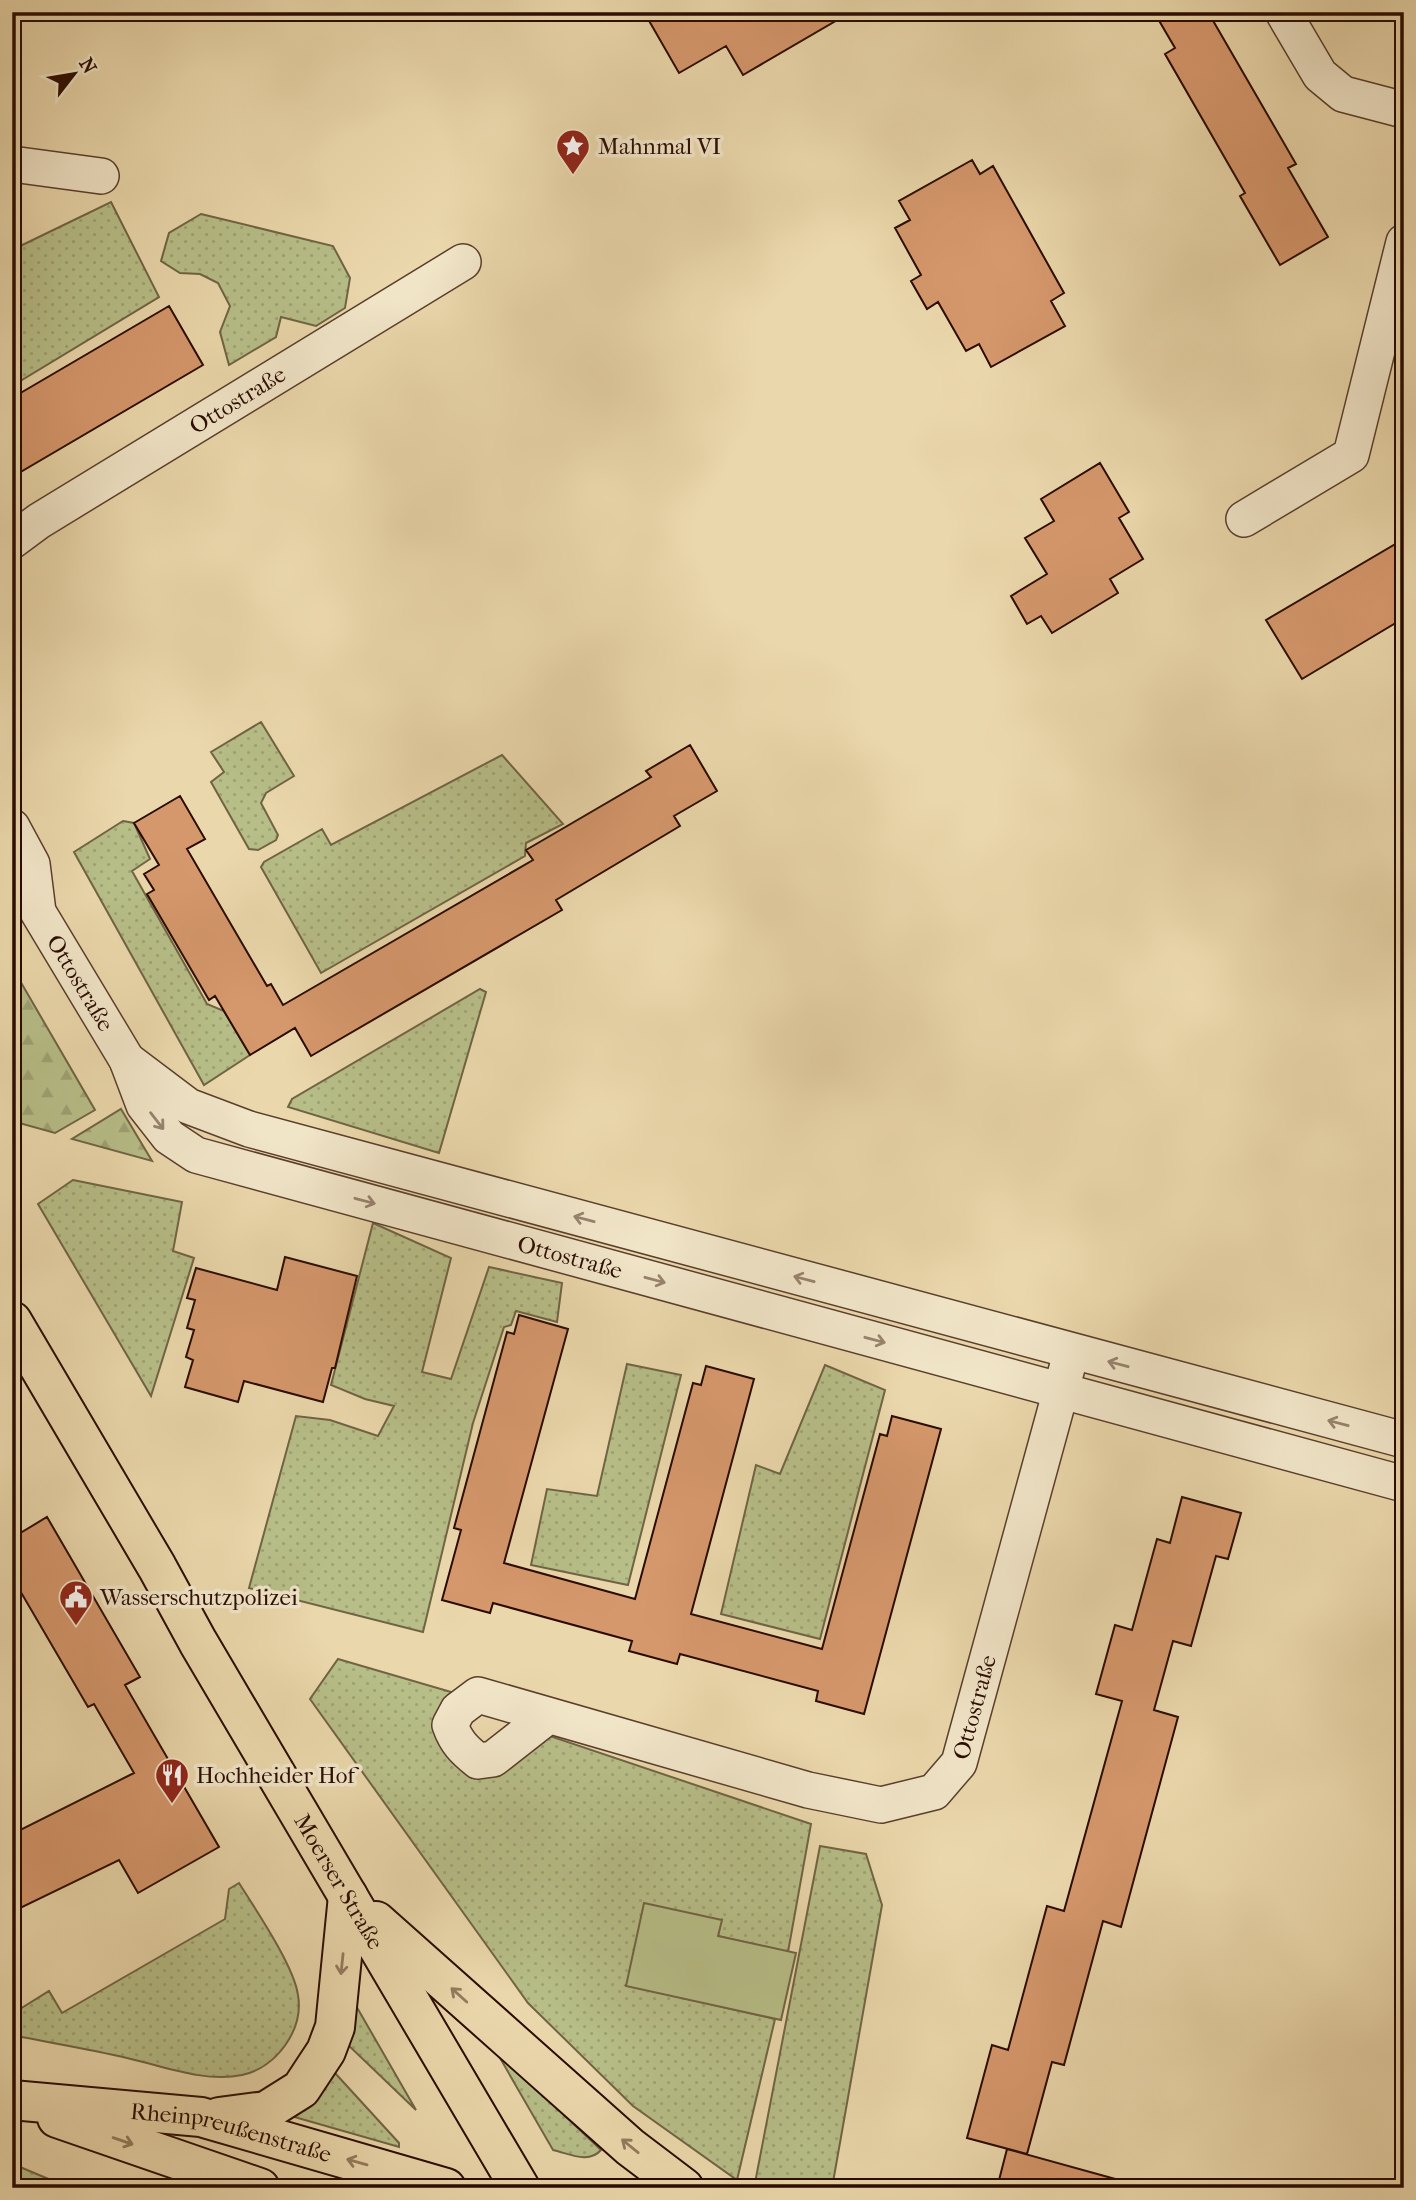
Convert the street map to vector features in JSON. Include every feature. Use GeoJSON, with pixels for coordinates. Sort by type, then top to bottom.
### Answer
{"type":"FeatureCollection","features":[{"type":"Feature","properties":{"kind":"main road","name":"Moerser Straße"},"geometry":{"type":"LineString","coordinates":[[12,1321],[520,2188]]}},
{"type":"Feature","properties":{"kind":"main road"},"geometry":{"type":"LineString","coordinates":[[201,2117],[266,2111],[301,2089],[327,2051],[335,2026],[348,1896]]}},
{"type":"Feature","properties":{"kind":"main road"},"geometry":{"type":"LineString","coordinates":[[348,1896],[630,2147],[684,2188]]}},
{"type":"Feature","properties":{"kind":"main road","name":"Rheinpreußenstraße"},"geometry":{"type":"LineString","coordinates":[[12,2101],[201,2117],[446,2188]]}},
{"type":"Feature","properties":{"kind":"main road","name":"Rheinpreußenstraße"},"geometry":{"type":"LineString","coordinates":[[12,2101],[260,2188]]}},
{"type":"Feature","properties":{"kind":"street"},"geometry":{"type":"LineString","coordinates":[[1283,12],[1320,75],[1343,94],[1404,110]]}},
{"type":"Feature","properties":{"kind":"street"},"geometry":{"type":"LineString","coordinates":[[12,164],[102,176]]}},
{"type":"Feature","properties":{"kind":"street"},"geometry":{"type":"LineString","coordinates":[[1244,519],[1351,455],[1404,242]]}},
{"type":"Feature","properties":{"kind":"street","name":"Ottostraße"},"geometry":{"type":"LineString","coordinates":[[12,541],[69,503],[463,262]]}},
{"type":"Feature","properties":{"kind":"street","name":"Ottostraße"},"geometry":{"type":"LineString","coordinates":[[12,827],[22,870],[38,912],[127,1060],[144,1105],[169,1137],[196,1155],[1404,1484]]}},
{"type":"Feature","properties":{"kind":"street","name":"Ottostraße"},"geometry":{"type":"LineString","coordinates":[[127,1060],[188,1106],[248,1129],[1404,1440]]}},
{"type":"Feature","properties":{"kind":"street","name":"Ottostraße"},"geometry":{"type":"LineString","coordinates":[[548,1716],[808,1790],[881,1805],[934,1792],[959,1763],[1072,1352]]}},
{"type":"Feature","properties":{"kind":"green space"},"geometry":{"type":"Polygon","coordinates":[[[111,202],[159,297],[12,386],[12,250],[111,202]]]}},
{"type":"Feature","properties":{"kind":"green space"},"geometry":{"type":"Polygon","coordinates":[[[201,214],[333,246],[350,278],[345,308],[316,326],[281,317],[276,337],[229,365],[220,332],[230,306],[218,283],[200,274],[180,273],[161,261],[169,233],[201,214]]]}},
{"type":"Feature","properties":{"kind":"green space"},"geometry":{"type":"Polygon","coordinates":[[[261,722],[294,776],[266,793],[261,803],[278,835],[276,840],[258,850],[249,849],[211,782],[224,772],[211,752],[261,722]]]}},
{"type":"Feature","properties":{"kind":"green space"},"geometry":{"type":"Polygon","coordinates":[[[502,755],[563,824],[526,843],[525,856],[321,973],[261,867],[264,862],[322,829],[331,845],[502,755]]]}},
{"type":"Feature","properties":{"kind":"green space"},"geometry":{"type":"Polygon","coordinates":[[[123,821],[134,823],[150,859],[132,871],[207,1004],[224,1011],[250,1055],[204,1085],[74,852],[123,821]]]}},
{"type":"Feature","properties":{"kind":"green space"},"geometry":{"type":"Polygon","coordinates":[[[12,967],[95,1110],[55,1133],[12,1121],[12,967]]]}},
{"type":"Feature","properties":{"kind":"green space"},"geometry":{"type":"Polygon","coordinates":[[[480,989],[486,992],[439,1153],[288,1107],[292,1099],[480,989]]]}},
{"type":"Feature","properties":{"kind":"green space"},"geometry":{"type":"Polygon","coordinates":[[[121,1109],[152,1161],[72,1139],[121,1109]]]}},
{"type":"Feature","properties":{"kind":"green space"},"geometry":{"type":"Polygon","coordinates":[[[73,1180],[182,1202],[173,1251],[194,1258],[151,1396],[38,1204],[73,1180]]]}},
{"type":"Feature","properties":{"kind":"green space"},"geometry":{"type":"Polygon","coordinates":[[[373,1223],[451,1258],[422,1372],[451,1379],[489,1267],[562,1283],[557,1322],[516,1311],[511,1325],[504,1327],[473,1423],[423,1632],[249,1588],[296,1416],[330,1420],[378,1436],[394,1406],[365,1399],[331,1385],[373,1223]]]}},
{"type":"Feature","properties":{"kind":"green space"},"geometry":{"type":"Polygon","coordinates":[[[627,1364],[681,1375],[628,1585],[531,1565],[547,1489],[597,1496],[627,1364]]]}},
{"type":"Feature","properties":{"kind":"green space"},"geometry":{"type":"Polygon","coordinates":[[[825,1365],[885,1390],[820,1639],[721,1614],[756,1465],[780,1474],[825,1365]]]}},
{"type":"Feature","properties":{"kind":"green space"},"geometry":{"type":"Polygon","coordinates":[[[338,1659],[458,1694],[462,1770],[544,1734],[811,1824],[788,1952],[718,1936],[721,1920],[626,1985],[775,2019],[737,2180],[633,2106],[528,2003],[310,1699],[338,1659]]]}},
{"type":"Feature","properties":{"kind":"green space"},"geometry":{"type":"Polygon","coordinates":[[[820,1846],[866,1854],[882,1905],[832,2188],[754,2188],[820,1846]]]}},
{"type":"Feature","properties":{"kind":"green space"},"geometry":{"type":"Polygon","coordinates":[[[239,1883],[282,1954],[298,1995],[297,2021],[292,2034],[285,2046],[266,2064],[242,2075],[213,2077],[12,2035],[12,2014],[49,1991],[62,2013],[225,1919],[229,1889],[239,1883]]]}},
{"type":"Feature","properties":{"kind":"green space"},"geometry":{"type":"Polygon","coordinates":[[[644,1903],[722,1920],[718,1936],[796,1953],[781,2020],[626,1986],[644,1903]]]}},
{"type":"Feature","properties":{"kind":"green space"},"geometry":{"type":"Polygon","coordinates":[[[355,2004],[416,2110],[346,2043],[355,2004]]]}},
{"type":"Feature","properties":{"kind":"green space"},"geometry":{"type":"Polygon","coordinates":[[[502,2056],[601,2150],[585,2157],[553,2150],[500,2058],[502,2056]]]}},
{"type":"Feature","properties":{"kind":"green space"},"geometry":{"type":"Polygon","coordinates":[[[335,2073],[399,2143],[399,2147],[291,2116],[323,2089],[335,2073]]]}},
{"type":"Feature","properties":{"kind":"green space"},"geometry":{"type":"Polygon","coordinates":[[[12,2164],[20,2167],[70,2188],[12,2188],[12,2164]]]}},
{"type":"Feature","properties":{"kind":"building"},"geometry":{"type":"Polygon","coordinates":[[[644,12],[851,12],[743,75],[726,46],[679,73],[644,12]]]}},
{"type":"Feature","properties":{"kind":"building"},"geometry":{"type":"Polygon","coordinates":[[[1154,12],[1208,12],[1296,164],[1288,168],[1328,237],[1280,265],[1240,196],[1245,193],[1165,54],[1175,48],[1154,12]]]}},
{"type":"Feature","properties":{"kind":"building"},"geometry":{"type":"Polygon","coordinates":[[[972,160],[980,174],[993,166],[1064,293],[1051,301],[1065,326],[991,367],[979,344],[966,351],[938,302],[927,309],[911,281],[921,275],[895,228],[910,220],[899,201],[972,160]]]}},
{"type":"Feature","properties":{"kind":"building"},"geometry":{"type":"Polygon","coordinates":[[[169,306],[203,365],[12,477],[12,398],[169,306]]]}},
{"type":"Feature","properties":{"kind":"building"},"geometry":{"type":"Polygon","coordinates":[[[1100,463],[1129,512],[1119,518],[1143,559],[1110,579],[1118,593],[1052,633],[1041,616],[1027,624],[1011,596],[1047,574],[1025,538],[1054,521],[1041,499],[1100,463]]]}},
{"type":"Feature","properties":{"kind":"building"},"geometry":{"type":"Polygon","coordinates":[[[1404,539],[1404,618],[1302,679],[1266,620],[1404,539]]]}},
{"type":"Feature","properties":{"kind":"building"},"geometry":{"type":"Polygon","coordinates":[[[690,745],[717,791],[674,816],[680,826],[556,900],[562,910],[311,1056],[295,1028],[250,1055],[215,996],[209,1000],[147,894],[154,890],[144,874],[159,865],[134,823],[180,796],[205,839],[187,849],[267,986],[271,984],[283,1005],[533,860],[526,850],[651,777],[646,771],[690,745]]]}},
{"type":"Feature","properties":{"kind":"building"},"geometry":{"type":"Polygon","coordinates":[[[285,1257],[357,1276],[335,1368],[332,1368],[323,1402],[244,1381],[238,1402],[185,1387],[193,1360],[186,1357],[194,1330],[187,1328],[195,1300],[187,1298],[196,1268],[277,1290],[285,1257]]]}},
{"type":"Feature","properties":{"kind":"building"},"geometry":{"type":"Polygon","coordinates":[[[519,1315],[568,1329],[504,1563],[635,1599],[693,1383],[701,1385],[706,1366],[754,1379],[691,1614],[822,1649],[880,1434],[887,1436],[892,1416],[941,1429],[864,1714],[816,1701],[818,1691],[680,1654],[677,1664],[629,1651],[632,1641],[493,1603],[490,1613],[442,1600],[461,1530],[454,1528],[507,1332],[514,1334],[519,1315]]]}},
{"type":"Feature","properties":{"kind":"building"},"geometry":{"type":"Polygon","coordinates":[[[1182,1497],[1241,1513],[1228,1559],[1216,1556],[1191,1646],[1173,1641],[1154,1710],[1178,1717],[1121,1927],[1103,1921],[1064,2065],[1052,2062],[1027,2154],[967,2138],[992,2045],[1008,2050],[1047,1906],[1064,1911],[1122,1701],[1096,1694],[1115,1625],[1132,1630],[1157,1539],[1170,1543],[1182,1497]]]}},
{"type":"Feature","properties":{"kind":"building"},"geometry":{"type":"Polygon","coordinates":[[[47,1517],[140,1677],[125,1685],[219,1847],[138,1893],[119,1860],[12,1912],[12,1834],[134,1773],[94,1704],[88,1707],[12,1577],[12,1538],[47,1517]]]}},
{"type":"Feature","properties":{"kind":"building"},"geometry":{"type":"Polygon","coordinates":[[[1007,2149],[1119,2180],[1118,2188],[997,2188],[1007,2149]]]}},
{"type":"Feature","properties":{"kind":"place","name":"Mahnmal VI"},"geometry":{"type":"Point","coordinates":[573,176]}},
{"type":"Feature","properties":{"kind":"place","name":"Wasserschutzpolizei"},"geometry":{"type":"Point","coordinates":[76,1627]}},
{"type":"Feature","properties":{"kind":"place","name":"Hochheider Hof"},"geometry":{"type":"Point","coordinates":[172,1805]}}]}
